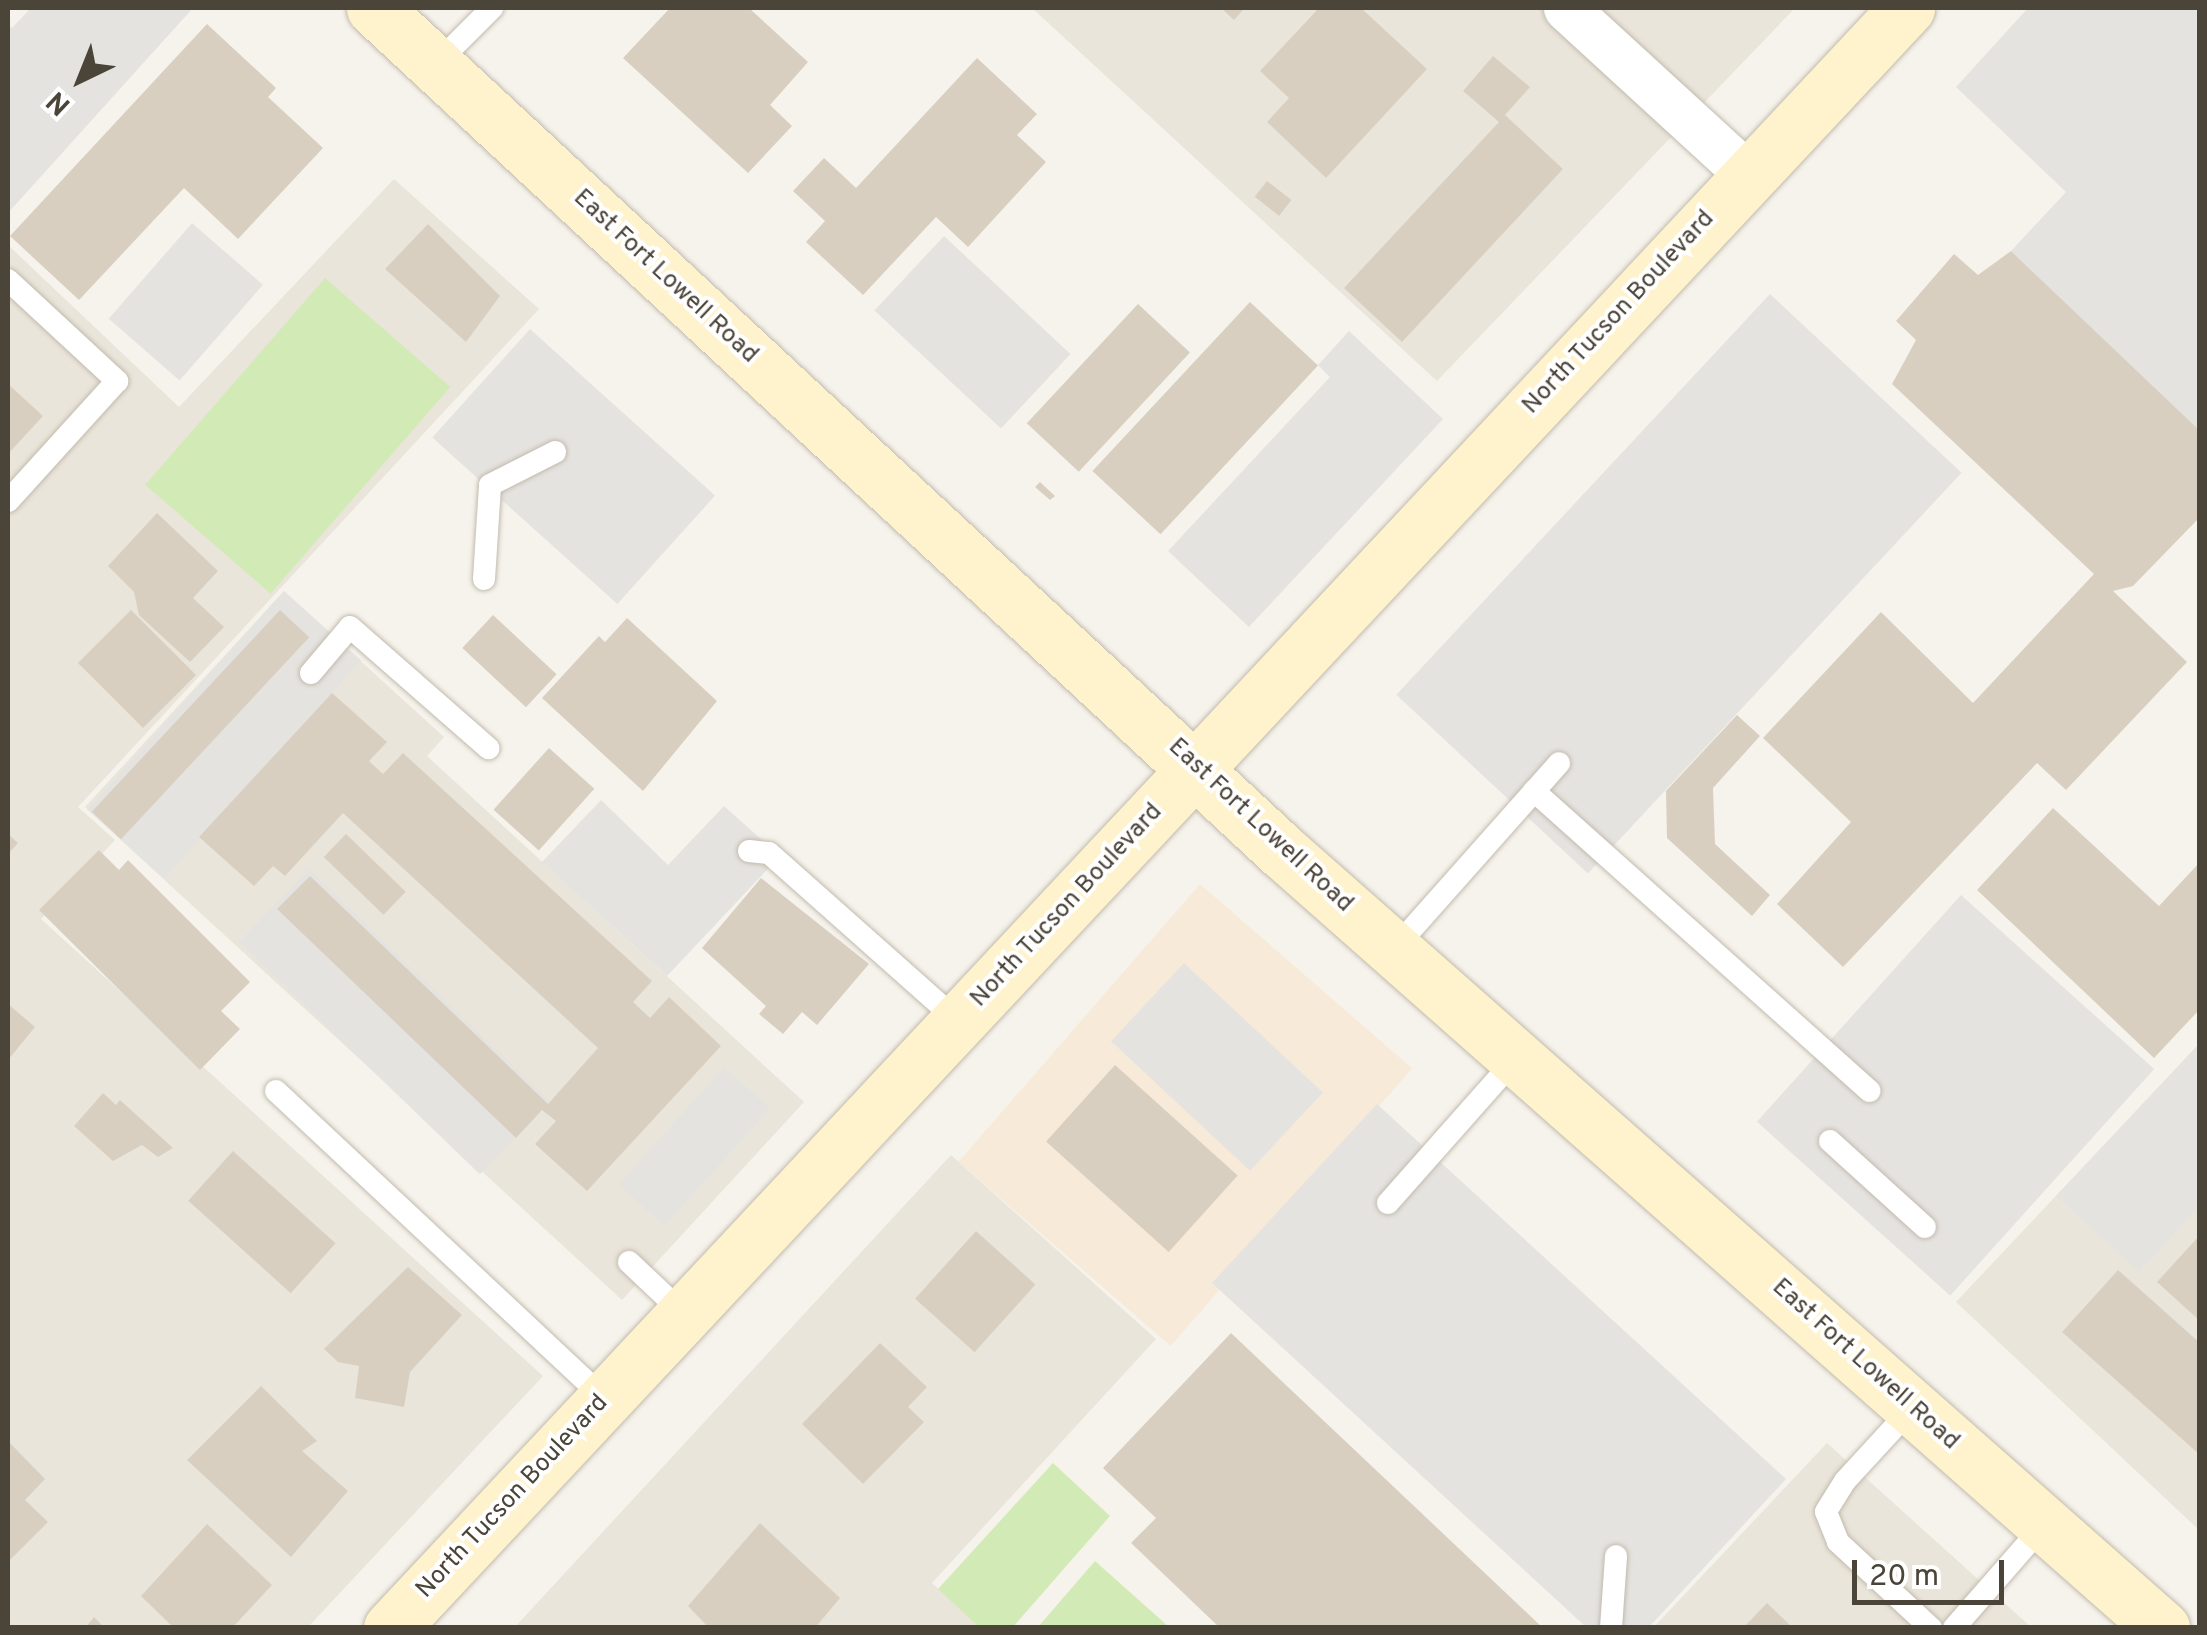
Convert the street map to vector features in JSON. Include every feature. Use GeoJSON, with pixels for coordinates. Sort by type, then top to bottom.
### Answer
{"type":"FeatureCollection","features":[{"type":"Feature","properties":{"kind":"main road","name":"East Fort Lowell Road"},"geometry":{"type":"LineString","coordinates":[[374,8],[1197,770],[2162,1628]]}},
{"type":"Feature","properties":{"kind":"main road","name":"North Tucson Boulevard"},"geometry":{"type":"LineString","coordinates":[[391,1628],[1907,8]]}},
{"type":"Feature","properties":{"kind":"street"},"geometry":{"type":"LineString","coordinates":[[1566,8],[1748,174]]}},
{"type":"Feature","properties":{"kind":"lane"},"geometry":{"type":"LineString","coordinates":[[435,65],[492,8]]}},
{"type":"Feature","properties":{"kind":"lane"},"geometry":{"type":"LineString","coordinates":[[8,280],[117,381],[8,501]]}},
{"type":"Feature","properties":{"kind":"lane"},"geometry":{"type":"LineString","coordinates":[[484,578],[490,484],[555,452]]}},
{"type":"Feature","properties":{"kind":"lane"},"geometry":{"type":"LineString","coordinates":[[311,673],[350,627],[488,748]]}},
{"type":"Feature","properties":{"kind":"lane"},"geometry":{"type":"LineString","coordinates":[[1394,948],[1559,763]]}},
{"type":"Feature","properties":{"kind":"lane"},"geometry":{"type":"LineString","coordinates":[[1534,792],[1869,1092]]}},
{"type":"Feature","properties":{"kind":"lane"},"geometry":{"type":"LineString","coordinates":[[750,851],[769,854],[958,1021]]}},
{"type":"Feature","properties":{"kind":"lane"},"geometry":{"type":"LineString","coordinates":[[1388,1203],[1518,1057]]}},
{"type":"Feature","properties":{"kind":"lane"},"geometry":{"type":"LineString","coordinates":[[276,1091],[605,1399]]}},
{"type":"Feature","properties":{"kind":"lane"},"geometry":{"type":"LineString","coordinates":[[1830,1141],[1925,1227]]}},
{"type":"Feature","properties":{"kind":"lane"},"geometry":{"type":"LineString","coordinates":[[629,1262],[684,1314]]}},
{"type":"Feature","properties":{"kind":"lane"},"geometry":{"type":"LineString","coordinates":[[1913,1407],[1826,1512],[1838,1542],[1930,1628]]}},
{"type":"Feature","properties":{"kind":"lane"},"geometry":{"type":"LineString","coordinates":[[1954,1628],[2045,1524]]}},
{"type":"Feature","properties":{"kind":"lane"},"geometry":{"type":"LineString","coordinates":[[1611,1628],[1616,1556]]}},
{"type":"Feature","properties":{"kind":"shaded area"},"geometry":{"type":"Polygon","coordinates":[[[31,8],[193,8],[8,213],[8,25],[12,28],[31,8]]]}},
{"type":"Feature","properties":{"kind":"shaded area"},"geometry":{"type":"Polygon","coordinates":[[[1032,8],[1795,8],[1437,381],[1032,8]]]}},
{"type":"Feature","properties":{"kind":"shaded area"},"geometry":{"type":"Polygon","coordinates":[[[2028,8],[2199,8],[2199,431],[2011,251],[2066,192],[1956,87],[2028,8]]]}},
{"type":"Feature","properties":{"kind":"shaded area"},"geometry":{"type":"Polygon","coordinates":[[[394,179],[539,309],[78,807],[115,840],[41,919],[543,1376],[308,1627],[8,1627],[8,245],[179,407],[394,179]]]}},
{"type":"Feature","properties":{"kind":"shaded area"},"geometry":{"type":"Polygon","coordinates":[[[192,223],[263,285],[180,381],[109,319],[192,223]]]}},
{"type":"Feature","properties":{"kind":"shaded area"},"geometry":{"type":"Polygon","coordinates":[[[944,236],[1071,354],[1001,429],[874,311],[944,236]]]}},
{"type":"Feature","properties":{"kind":"shaded area"},"geometry":{"type":"Polygon","coordinates":[[[1770,294],[1962,473],[1588,873],[1396,695],[1770,294]]]}},
{"type":"Feature","properties":{"kind":"shaded area"},"geometry":{"type":"Polygon","coordinates":[[[530,329],[715,496],[617,604],[432,437],[530,329]]]}},
{"type":"Feature","properties":{"kind":"shaded area"},"geometry":{"type":"Polygon","coordinates":[[[1349,331],[1443,419],[1249,627],[1168,551],[1330,377],[1318,365],[1349,331]]]}},
{"type":"Feature","properties":{"kind":"shaded area"},"geometry":{"type":"Polygon","coordinates":[[[284,591],[444,737],[427,756],[804,1102],[622,1300],[85,807],[284,591]]]}},
{"type":"Feature","properties":{"kind":"shaded area"},"geometry":{"type":"Polygon","coordinates":[[[284,591],[361,661],[165,879],[87,809],[284,591]]]}},
{"type":"Feature","properties":{"kind":"shaded area"},"geometry":{"type":"Polygon","coordinates":[[[601,800],[668,865],[724,806],[780,856],[667,976],[542,862],[601,800]]]}},
{"type":"Feature","properties":{"kind":"shaded area"},"geometry":{"type":"Polygon","coordinates":[[[309,869],[550,1102],[480,1174],[239,942],[309,869]]]}},
{"type":"Feature","properties":{"kind":"shaded area"},"geometry":{"type":"Polygon","coordinates":[[[1200,884],[1412,1068],[1171,1346],[959,1162],[1200,884]]]}},
{"type":"Feature","properties":{"kind":"shaded area"},"geometry":{"type":"Polygon","coordinates":[[[1961,895],[2154,1069],[1950,1296],[1757,1122],[1961,895]]]}},
{"type":"Feature","properties":{"kind":"shaded area"},"geometry":{"type":"Polygon","coordinates":[[[1184,963],[1323,1093],[1250,1171],[1111,1041],[1184,963]]]}},
{"type":"Feature","properties":{"kind":"shaded area"},"geometry":{"type":"Polygon","coordinates":[[[2199,1044],[2199,1530],[1956,1302],[2199,1044]]]}},
{"type":"Feature","properties":{"kind":"shaded area"},"geometry":{"type":"Polygon","coordinates":[[[2199,1044],[2199,1207],[2139,1272],[2056,1196],[2199,1044]]]}},
{"type":"Feature","properties":{"kind":"shaded area"},"geometry":{"type":"Polygon","coordinates":[[[724,1067],[770,1108],[664,1226],[618,1184],[724,1067]]]}},
{"type":"Feature","properties":{"kind":"shaded area"},"geometry":{"type":"Polygon","coordinates":[[[1377,1104],[1786,1479],[1649,1627],[1586,1627],[1212,1283],[1377,1104]]]}},
{"type":"Feature","properties":{"kind":"shaded area"},"geometry":{"type":"Polygon","coordinates":[[[951,1155],[1156,1339],[932,1583],[980,1627],[514,1628],[951,1155]]]}},
{"type":"Feature","properties":{"kind":"shaded area"},"geometry":{"type":"Polygon","coordinates":[[[1827,1443],[2031,1627],[1653,1628],[1827,1443]]]}},
{"type":"Feature","properties":{"kind":"green space"},"geometry":{"type":"Polygon","coordinates":[[[325,278],[450,387],[271,594],[145,485],[325,278]]]}},
{"type":"Feature","properties":{"kind":"green space"},"geometry":{"type":"Polygon","coordinates":[[[1053,1463],[1110,1516],[1013,1627],[979,1627],[938,1589],[1053,1463]]]}},
{"type":"Feature","properties":{"kind":"green space"},"geometry":{"type":"Polygon","coordinates":[[[1095,1561],[1169,1627],[1038,1627],[1095,1561]]]}},
{"type":"Feature","properties":{"kind":"building"},"geometry":{"type":"Polygon","coordinates":[[[670,8],[749,8],[808,62],[770,105],[792,126],[748,173],[623,58],[670,8]]]}},
{"type":"Feature","properties":{"kind":"building"},"geometry":{"type":"Polygon","coordinates":[[[1221,8],[1245,8],[1234,20],[1221,8]]]}},
{"type":"Feature","properties":{"kind":"building"},"geometry":{"type":"Polygon","coordinates":[[[1319,8],[1361,8],[1427,69],[1326,178],[1267,122],[1289,98],[1260,71],[1319,8]]]}},
{"type":"Feature","properties":{"kind":"building"},"geometry":{"type":"Polygon","coordinates":[[[207,24],[276,88],[268,97],[323,148],[238,239],[184,188],[79,300],[10,236],[207,24]]]}},
{"type":"Feature","properties":{"kind":"building"},"geometry":{"type":"Polygon","coordinates":[[[1493,56],[1530,87],[1505,115],[1563,169],[1402,342],[1344,288],[1499,122],[1463,91],[1493,56]]]}},
{"type":"Feature","properties":{"kind":"building"},"geometry":{"type":"Polygon","coordinates":[[[977,58],[1037,114],[1017,135],[1046,162],[968,247],[936,217],[863,295],[806,242],[825,221],[793,191],[824,158],[856,188],[977,58]]]}},
{"type":"Feature","properties":{"kind":"building"},"geometry":{"type":"Polygon","coordinates":[[[1267,181],[1291,200],[1279,216],[1255,197],[1267,181]]]}},
{"type":"Feature","properties":{"kind":"building"},"geometry":{"type":"Polygon","coordinates":[[[428,224],[500,296],[466,342],[385,269],[428,224]]]}},
{"type":"Feature","properties":{"kind":"building"},"geometry":{"type":"Polygon","coordinates":[[[2011,251],[2200,431],[2200,517],[2133,586],[2113,591],[2187,662],[2066,790],[2037,763],[1843,967],[1777,904],[1851,822],[1763,738],[1881,612],[1973,703],[2094,574],[1892,384],[1916,340],[1896,321],[1954,254],[1978,275],[2011,251]]]}},
{"type":"Feature","properties":{"kind":"building"},"geometry":{"type":"Polygon","coordinates":[[[1250,302],[1318,365],[1160,534],[1092,471],[1250,302]]]}},
{"type":"Feature","properties":{"kind":"building"},"geometry":{"type":"Polygon","coordinates":[[[1138,304],[1190,352],[1079,472],[1027,423],[1138,304]]]}},
{"type":"Feature","properties":{"kind":"building"},"geometry":{"type":"Polygon","coordinates":[[[8,384],[43,416],[8,454],[8,384]]]}},
{"type":"Feature","properties":{"kind":"building"},"geometry":{"type":"Polygon","coordinates":[[[1040,482],[1055,496],[1050,500],[1035,487],[1040,482]]]}},
{"type":"Feature","properties":{"kind":"building"},"geometry":{"type":"Polygon","coordinates":[[[157,513],[218,571],[193,598],[224,627],[190,662],[139,615],[134,592],[108,566],[157,513]]]}},
{"type":"Feature","properties":{"kind":"building"},"geometry":{"type":"Polygon","coordinates":[[[131,610],[196,675],[143,728],[78,663],[131,610]]]}},
{"type":"Feature","properties":{"kind":"building"},"geometry":{"type":"Polygon","coordinates":[[[280,610],[309,637],[121,839],[92,812],[280,610]]]}},
{"type":"Feature","properties":{"kind":"building"},"geometry":{"type":"Polygon","coordinates":[[[493,615],[557,674],[526,707],[462,648],[493,615]]]}},
{"type":"Feature","properties":{"kind":"building"},"geometry":{"type":"Polygon","coordinates":[[[627,618],[717,701],[643,791],[542,698],[599,636],[605,642],[627,618]]]}},
{"type":"Feature","properties":{"kind":"building"},"geometry":{"type":"Polygon","coordinates":[[[332,693],[387,742],[369,761],[383,774],[403,753],[652,981],[633,1002],[650,1018],[669,997],[721,1046],[587,1191],[535,1144],[556,1121],[542,1110],[516,1138],[277,909],[310,876],[548,1104],[598,1048],[343,813],[285,876],[273,866],[254,886],[199,837],[332,693]]]}},
{"type":"Feature","properties":{"kind":"building"},"geometry":{"type":"Polygon","coordinates":[[[1737,715],[1760,736],[1713,788],[1715,844],[1770,895],[1752,916],[1667,838],[1666,791],[1737,715]]]}},
{"type":"Feature","properties":{"kind":"building"},"geometry":{"type":"Polygon","coordinates":[[[549,748],[594,789],[539,850],[493,810],[549,748]]]}},
{"type":"Feature","properties":{"kind":"building"},"geometry":{"type":"Polygon","coordinates":[[[2053,808],[2159,906],[2200,862],[2200,1009],[2154,1058],[1977,890],[2053,808]]]}},
{"type":"Feature","properties":{"kind":"building"},"geometry":{"type":"Polygon","coordinates":[[[8,834],[18,843],[8,854],[8,834]]]}},
{"type":"Feature","properties":{"kind":"building"},"geometry":{"type":"Polygon","coordinates":[[[346,834],[406,892],[383,915],[324,857],[346,834]]]}},
{"type":"Feature","properties":{"kind":"building"},"geometry":{"type":"Polygon","coordinates":[[[99,850],[119,870],[128,860],[250,982],[221,1011],[240,1029],[200,1070],[39,910],[99,850]]]}},
{"type":"Feature","properties":{"kind":"building"},"geometry":{"type":"Polygon","coordinates":[[[761,878],[869,964],[817,1025],[802,1012],[783,1034],[759,1014],[766,1006],[702,948],[761,878]]]}},
{"type":"Feature","properties":{"kind":"building"},"geometry":{"type":"Polygon","coordinates":[[[8,1004],[35,1027],[8,1060],[8,1004]]]}},
{"type":"Feature","properties":{"kind":"building"},"geometry":{"type":"Polygon","coordinates":[[[1115,1065],[1238,1175],[1169,1252],[1046,1142],[1115,1065]]]}},
{"type":"Feature","properties":{"kind":"building"},"geometry":{"type":"Polygon","coordinates":[[[103,1093],[116,1105],[120,1100],[173,1148],[158,1157],[142,1145],[113,1161],[74,1126],[103,1093]]]}},
{"type":"Feature","properties":{"kind":"building"},"geometry":{"type":"Polygon","coordinates":[[[233,1151],[336,1243],[291,1293],[188,1201],[233,1151]]]}},
{"type":"Feature","properties":{"kind":"building"},"geometry":{"type":"Polygon","coordinates":[[[976,1231],[1035,1285],[975,1352],[915,1299],[976,1231]]]}},
{"type":"Feature","properties":{"kind":"building"},"geometry":{"type":"Polygon","coordinates":[[[2200,1235],[2200,1321],[2157,1282],[2200,1235]]]}},
{"type":"Feature","properties":{"kind":"building"},"geometry":{"type":"Polygon","coordinates":[[[408,1267],[462,1315],[410,1372],[404,1407],[355,1398],[359,1366],[338,1362],[324,1349],[408,1267]]]}},
{"type":"Feature","properties":{"kind":"building"},"geometry":{"type":"Polygon","coordinates":[[[2118,1270],[2200,1343],[2200,1455],[2062,1332],[2118,1270]]]}},
{"type":"Feature","properties":{"kind":"building"},"geometry":{"type":"Polygon","coordinates":[[[1231,1333],[1543,1628],[1220,1628],[1131,1543],[1156,1518],[1103,1468],[1231,1333]]]}},
{"type":"Feature","properties":{"kind":"building"},"geometry":{"type":"Polygon","coordinates":[[[880,1343],[927,1387],[908,1407],[924,1422],[863,1484],[802,1424],[880,1343]]]}},
{"type":"Feature","properties":{"kind":"building"},"geometry":{"type":"Polygon","coordinates":[[[261,1386],[317,1441],[302,1451],[348,1491],[291,1557],[187,1460],[261,1386]]]}},
{"type":"Feature","properties":{"kind":"building"},"geometry":{"type":"Polygon","coordinates":[[[8,1441],[45,1479],[25,1500],[48,1522],[8,1562],[8,1441]]]}},
{"type":"Feature","properties":{"kind":"building"},"geometry":{"type":"Polygon","coordinates":[[[760,1523],[840,1598],[815,1628],[709,1628],[688,1606],[760,1523]]]}},
{"type":"Feature","properties":{"kind":"building"},"geometry":{"type":"Polygon","coordinates":[[[207,1524],[272,1585],[232,1628],[174,1628],[141,1596],[207,1524]]]}},
{"type":"Feature","properties":{"kind":"building"},"geometry":{"type":"Polygon","coordinates":[[[1767,1603],[1793,1628],[1743,1628],[1767,1603]]]}},
{"type":"Feature","properties":{"kind":"building"},"geometry":{"type":"Polygon","coordinates":[[[94,1617],[105,1628],[85,1628],[94,1617]]]}}]}
